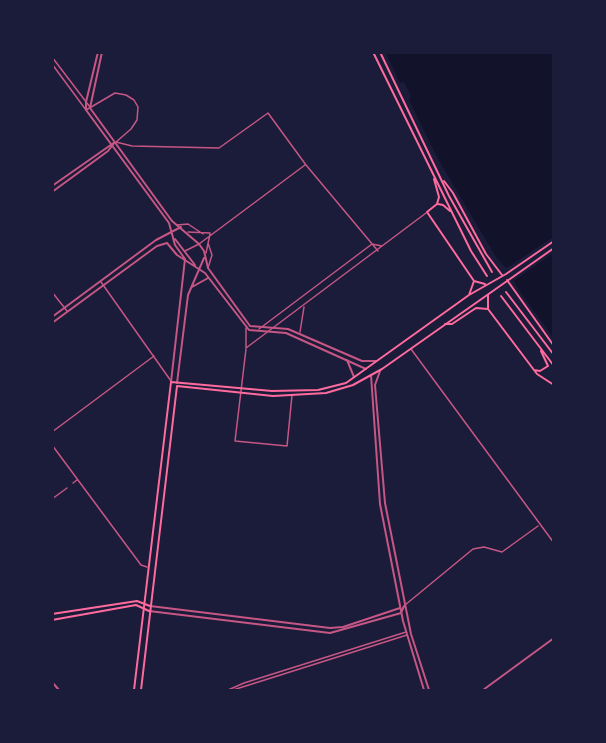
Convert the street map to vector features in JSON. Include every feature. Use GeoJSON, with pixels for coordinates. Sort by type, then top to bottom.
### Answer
{"type":"FeatureCollection","features":[{"type":"Feature","properties":{"kind":"main road"},"geometry":{"type":"LineString","coordinates":[[373,52],[444,198],[487,276]]}},
{"type":"Feature","properties":{"kind":"main road"},"geometry":{"type":"LineString","coordinates":[[380,52],[449,196],[492,272]]}},
{"type":"Feature","properties":{"kind":"main road"},"geometry":{"type":"LineString","coordinates":[[435,178],[439,195],[436,204],[427,212],[474,281],[488,284]]}},
{"type":"Feature","properties":{"kind":"main road"},"geometry":{"type":"LineString","coordinates":[[442,179],[453,193],[486,254],[505,275]]}},
{"type":"Feature","properties":{"kind":"main road"},"geometry":{"type":"LineString","coordinates":[[436,204],[443,205],[452,213]]}},
{"type":"Feature","properties":{"kind":"main road"},"geometry":{"type":"LineString","coordinates":[[177,384],[241,390],[293,391],[324,389],[352,379],[469,296],[554,242]]}},
{"type":"Feature","properties":{"kind":"main road"},"geometry":{"type":"LineString","coordinates":[[135,690],[171,382],[241,394],[292,395],[337,391],[382,369],[554,248]]}},
{"type":"Feature","properties":{"kind":"main road"},"geometry":{"type":"LineString","coordinates":[[508,279],[554,346]]}},
{"type":"Feature","properties":{"kind":"main road"},"geometry":{"type":"LineString","coordinates":[[469,296],[474,281]]}},
{"type":"Feature","properties":{"kind":"main road"},"geometry":{"type":"LineString","coordinates":[[506,292],[554,355]]}},
{"type":"Feature","properties":{"kind":"main road"},"geometry":{"type":"LineString","coordinates":[[489,293],[486,301],[488,309],[534,369],[554,385]]}},
{"type":"Feature","properties":{"kind":"main road"},"geometry":{"type":"LineString","coordinates":[[501,296],[554,366]]}},
{"type":"Feature","properties":{"kind":"main road"},"geometry":{"type":"LineString","coordinates":[[443,314],[447,322],[452,324],[476,308],[488,309]]}},
{"type":"Feature","properties":{"kind":"main road"},"geometry":{"type":"LineString","coordinates":[[534,369],[543,370],[548,366],[540,348]]}},
{"type":"Feature","properties":{"kind":"main road"},"geometry":{"type":"LineString","coordinates":[[366,369],[371,375]]}},
{"type":"Feature","properties":{"kind":"main road"},"geometry":{"type":"LineString","coordinates":[[141,690],[177,384]]}},
{"type":"Feature","properties":{"kind":"main road"},"geometry":{"type":"LineString","coordinates":[[52,614],[137,601],[150,606]]}},
{"type":"Feature","properties":{"kind":"main road"},"geometry":{"type":"LineString","coordinates":[[52,620],[136,605],[149,611]]}},
{"type":"Feature","properties":{"kind":"street"},"geometry":{"type":"LineString","coordinates":[[86,110],[86,102],[100,52]]}},
{"type":"Feature","properties":{"kind":"street"},"geometry":{"type":"LineString","coordinates":[[90,108],[100,52]]}},
{"type":"Feature","properties":{"kind":"street"},"geometry":{"type":"LineString","coordinates":[[52,57],[116,142],[136,174],[177,225],[188,232],[199,244],[205,255],[208,269],[250,326],[276,328],[300,334],[362,361],[376,361]]}},
{"type":"Feature","properties":{"kind":"street"},"geometry":{"type":"LineString","coordinates":[[52,64],[172,229],[177,249],[185,260],[171,382]]}},
{"type":"Feature","properties":{"kind":"street"},"geometry":{"type":"LineString","coordinates":[[52,192],[113,147],[137,120],[138,108],[134,100],[126,95],[115,93],[86,110]]}},
{"type":"Feature","properties":{"kind":"street"},"geometry":{"type":"LineString","coordinates":[[52,186],[110,143],[116,142],[132,146],[219,148],[268,113],[306,165],[378,251]]}},
{"type":"Feature","properties":{"kind":"street"},"geometry":{"type":"LineString","coordinates":[[183,251],[189,251],[306,165]]}},
{"type":"Feature","properties":{"kind":"street"},"geometry":{"type":"LineString","coordinates":[[246,348],[276,328],[427,212]]}},
{"type":"Feature","properties":{"kind":"street"},"geometry":{"type":"LineString","coordinates":[[177,225],[188,224],[203,234]]}},
{"type":"Feature","properties":{"kind":"street"},"geometry":{"type":"LineString","coordinates":[[52,317],[156,240],[172,229],[181,227]]}},
{"type":"Feature","properties":{"kind":"street"},"geometry":{"type":"LineString","coordinates":[[188,232],[211,233]]}},
{"type":"Feature","properties":{"kind":"street"},"geometry":{"type":"LineString","coordinates":[[177,384],[189,288],[200,269],[211,233]]}},
{"type":"Feature","properties":{"kind":"street"},"geometry":{"type":"LineString","coordinates":[[175,239],[195,265],[209,277],[246,328],[254,332],[293,335],[366,369]]}},
{"type":"Feature","properties":{"kind":"street"},"geometry":{"type":"LineString","coordinates":[[52,323],[160,244],[167,243],[185,260],[195,265]]}},
{"type":"Feature","properties":{"kind":"street"},"geometry":{"type":"LineString","coordinates":[[208,243],[212,255],[208,269]]}},
{"type":"Feature","properties":{"kind":"street"},"geometry":{"type":"LineString","coordinates":[[259,328],[372,244],[383,246]]}},
{"type":"Feature","properties":{"kind":"street"},"geometry":{"type":"LineString","coordinates":[[189,288],[209,277]]}},
{"type":"Feature","properties":{"kind":"street"},"geometry":{"type":"LineString","coordinates":[[100,282],[171,382]]}},
{"type":"Feature","properties":{"kind":"street"},"geometry":{"type":"LineString","coordinates":[[52,292],[68,312]]}},
{"type":"Feature","properties":{"kind":"street"},"geometry":{"type":"LineString","coordinates":[[300,334],[304,306]]}},
{"type":"Feature","properties":{"kind":"street"},"geometry":{"type":"LineString","coordinates":[[246,328],[246,348],[235,441],[287,446],[293,391]]}},
{"type":"Feature","properties":{"kind":"street"},"geometry":{"type":"LineString","coordinates":[[411,348],[554,543]]}},
{"type":"Feature","properties":{"kind":"street"},"geometry":{"type":"LineString","coordinates":[[52,432],[154,356]]}},
{"type":"Feature","properties":{"kind":"street"},"geometry":{"type":"LineString","coordinates":[[347,360],[354,374],[352,379]]}},
{"type":"Feature","properties":{"kind":"street"},"geometry":{"type":"LineString","coordinates":[[382,369],[375,385],[381,480],[410,633],[429,690]]}},
{"type":"Feature","properties":{"kind":"street"},"geometry":{"type":"LineString","coordinates":[[371,375],[376,481],[400,609],[424,690]]}},
{"type":"Feature","properties":{"kind":"street"},"geometry":{"type":"LineString","coordinates":[[52,445],[141,565],[149,568]]}},
{"type":"Feature","properties":{"kind":"street"},"geometry":{"type":"LineString","coordinates":[[73,483],[78,480]]}},
{"type":"Feature","properties":{"kind":"street"},"geometry":{"type":"LineString","coordinates":[[52,499],[67,488]]}},
{"type":"Feature","properties":{"kind":"street"},"geometry":{"type":"LineString","coordinates":[[150,606],[330,628],[343,627],[400,609],[473,549],[484,547],[502,552],[539,525]]}},
{"type":"Feature","properties":{"kind":"street"},"geometry":{"type":"LineString","coordinates":[[401,613],[404,606]]}},
{"type":"Feature","properties":{"kind":"street"},"geometry":{"type":"LineString","coordinates":[[149,611],[330,633],[401,613]]}},
{"type":"Feature","properties":{"kind":"street"},"geometry":{"type":"LineString","coordinates":[[228,690],[244,683],[410,633]]}},
{"type":"Feature","properties":{"kind":"street"},"geometry":{"type":"LineString","coordinates":[[233,690],[406,634]]}},
{"type":"Feature","properties":{"kind":"street"},"geometry":{"type":"LineString","coordinates":[[483,690],[554,638]]}},
{"type":"Feature","properties":{"kind":"street"},"geometry":{"type":"LineString","coordinates":[[52,682],[59,690]]}},
{"type":"Feature","properties":{"kind":"shaded area"},"geometry":{"type":"Polygon","coordinates":[[[386,53],[553,53],[553,337],[521,293],[514,281],[517,278],[509,266],[506,268],[496,257],[438,159],[409,100],[411,96],[404,82],[400,83],[386,53]]]}},
{"type":"Feature","properties":{"kind":"pier"},"geometry":{"type":"Polygon","coordinates":[[[553,237],[553,253],[512,282],[513,278],[508,270],[504,270],[553,237]]]}}]}
